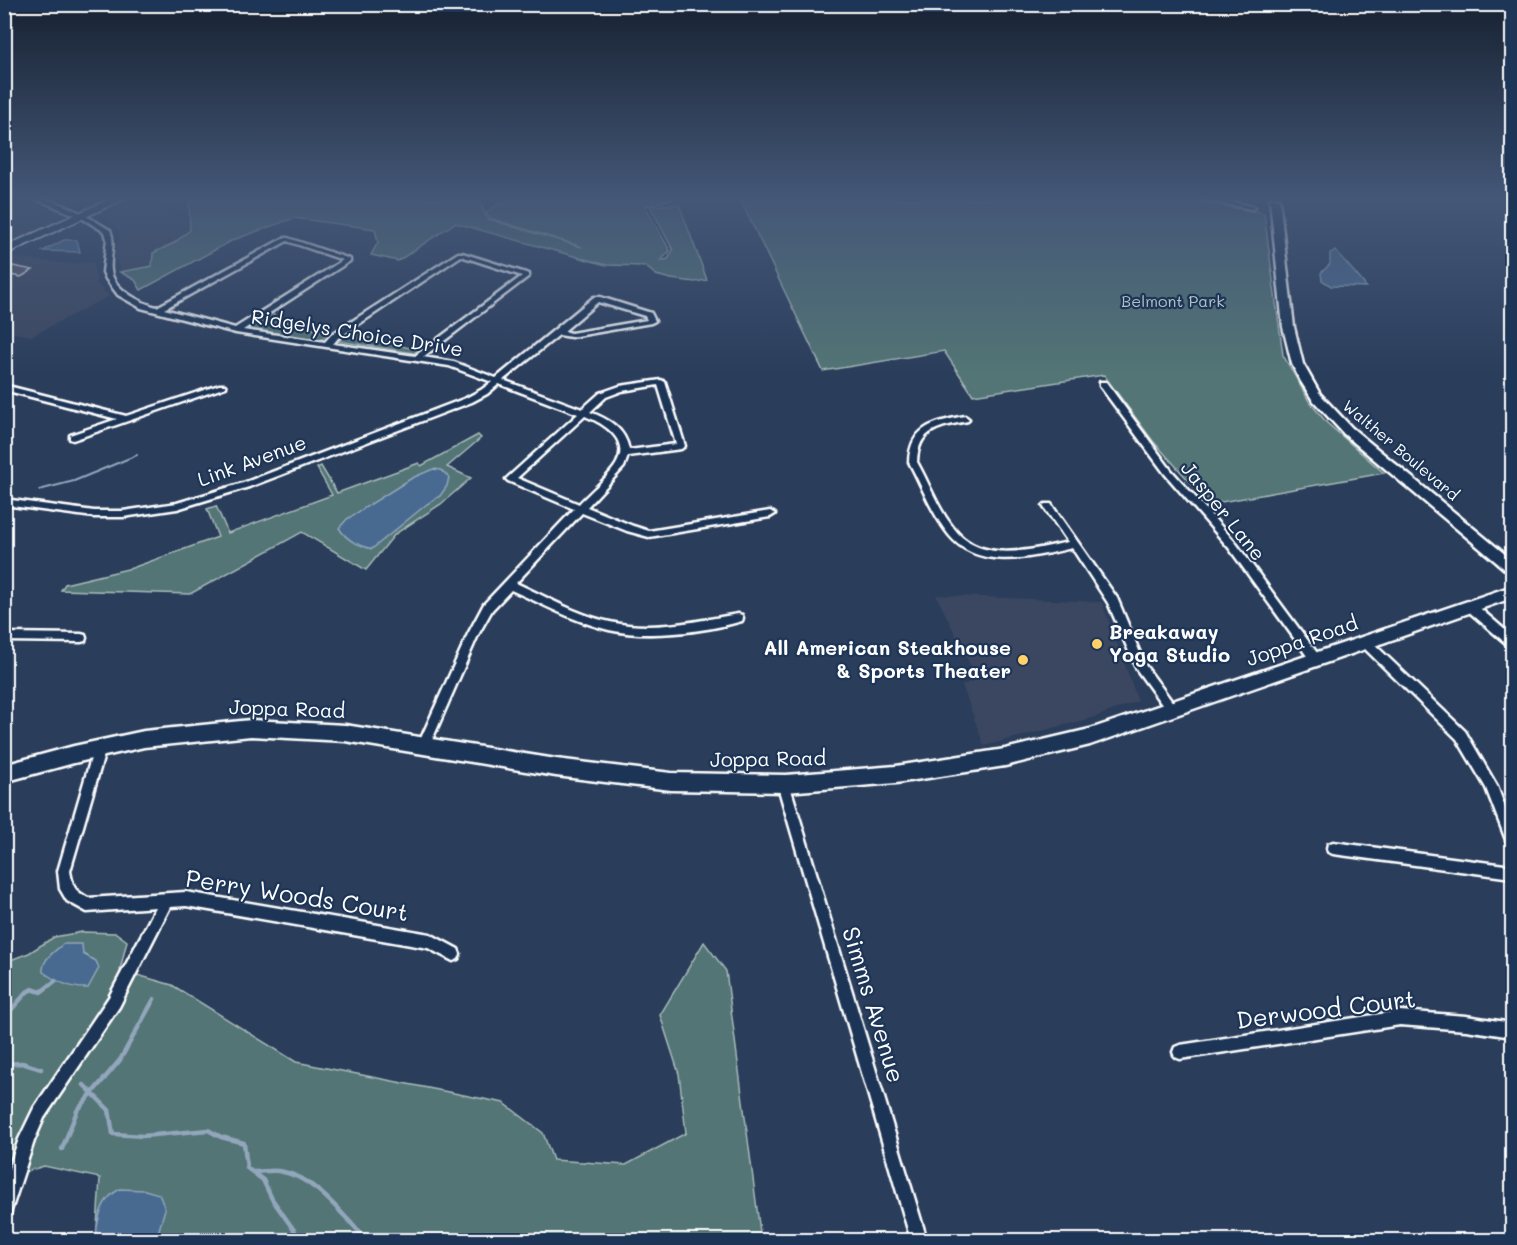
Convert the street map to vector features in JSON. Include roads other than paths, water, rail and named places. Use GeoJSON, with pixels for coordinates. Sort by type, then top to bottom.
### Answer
{"type":"FeatureCollection","features":[{"type":"Feature","properties":{"kind":"main road","name":"Walther Boulevard"},"geometry":{"type":"LineString","coordinates":[[1280,257],[1290,346],[1302,377],[1326,409],[1348,431],[1512,567]]}},
{"type":"Feature","properties":{"kind":"main road","name":"Joppa Road"},"geometry":{"type":"LineString","coordinates":[[4,774],[100,748],[182,733],[250,728],[332,731],[642,778],[711,783],[783,783],[888,775],[1001,758],[1061,745],[1172,710],[1512,592]]}},
{"type":"Feature","properties":{"kind":"street","name":"Ridgelys Choice Drive"},"geometry":{"type":"LineString","coordinates":[[108,257],[107,272],[115,286],[134,301],[158,310],[236,331],[418,357],[464,368],[607,422],[618,431],[623,439],[625,453]]}},
{"type":"Feature","properties":{"kind":"street"},"geometry":{"type":"LineString","coordinates":[[158,310],[253,257]]}},
{"type":"Feature","properties":{"kind":"street"},"geometry":{"type":"LineString","coordinates":[[236,331],[348,260],[339,257]]}},
{"type":"Feature","properties":{"kind":"street"},"geometry":{"type":"LineString","coordinates":[[328,344],[335,336],[455,257]]}},
{"type":"Feature","properties":{"kind":"street"},"geometry":{"type":"LineString","coordinates":[[418,357],[527,275],[470,257]]}},
{"type":"Feature","properties":{"kind":"street","name":"Link Avenue"},"geometry":{"type":"LineString","coordinates":[[4,502],[94,514],[133,513],[185,504],[246,485],[469,400],[498,381],[597,299],[648,315],[652,319],[644,324],[571,335],[558,332]]}},
{"type":"Feature","properties":{"kind":"street"},"geometry":{"type":"LineString","coordinates":[[424,746],[481,619],[508,584],[581,509],[618,469],[625,453],[681,446],[661,382],[612,391],[583,412],[511,479],[581,509],[630,530],[649,534],[770,514]]}},
{"type":"Feature","properties":{"kind":"street","name":"Jasper Lane"},"geometry":{"type":"LineString","coordinates":[[1103,384],[1168,472],[1232,545],[1316,660]]}},
{"type":"Feature","properties":{"kind":"street"},"geometry":{"type":"LineString","coordinates":[[4,387],[126,419]]}},
{"type":"Feature","properties":{"kind":"street"},"geometry":{"type":"LineString","coordinates":[[73,437],[222,387]]}},
{"type":"Feature","properties":{"kind":"street"},"geometry":{"type":"LineString","coordinates":[[965,419],[924,430],[914,443],[912,452],[913,462],[953,534],[971,548],[999,554],[1035,553],[1075,544]]}},
{"type":"Feature","properties":{"kind":"street"},"geometry":{"type":"LineString","coordinates":[[1048,506],[1118,610],[1141,667],[1172,710]]}},
{"type":"Feature","properties":{"kind":"street"},"geometry":{"type":"LineString","coordinates":[[508,584],[591,620],[624,629],[670,629],[738,618]]}},
{"type":"Feature","properties":{"kind":"street"},"geometry":{"type":"LineString","coordinates":[[1471,606],[1512,642]]}},
{"type":"Feature","properties":{"kind":"street"},"geometry":{"type":"LineString","coordinates":[[5,638],[81,638]]}},
{"type":"Feature","properties":{"kind":"street"},"geometry":{"type":"LineString","coordinates":[[1366,643],[1461,735],[1491,786],[1512,841]]}},
{"type":"Feature","properties":{"kind":"street","name":"Perry Woods Court"},"geometry":{"type":"LineString","coordinates":[[100,748],[66,861],[64,880],[67,889],[80,902],[96,906],[166,898],[213,903],[382,931],[437,943],[453,954]]}},
{"type":"Feature","properties":{"kind":"street","name":"Simms Avenue"},"geometry":{"type":"LineString","coordinates":[[783,783],[919,1240]]}},
{"type":"Feature","properties":{"kind":"street"},"geometry":{"type":"LineString","coordinates":[[1333,848],[1512,872]]}},
{"type":"Feature","properties":{"kind":"street"},"geometry":{"type":"LineString","coordinates":[[4,1208],[27,1140],[39,1113],[114,1002],[166,898]]}},
{"type":"Feature","properties":{"kind":"street","name":"Derwood Court"},"geometry":{"type":"LineString","coordinates":[[1180,1052],[1400,1018],[1466,1023],[1512,1030]]}},
{"type":"Feature","properties":{"kind":"waterway"},"geometry":{"type":"LineString","coordinates":[[39,490],[74,481],[137,455]]}},
{"type":"Feature","properties":{"kind":"waterway"},"geometry":{"type":"LineString","coordinates":[[4,1018],[27,992],[32,989],[41,992],[55,981]]}},
{"type":"Feature","properties":{"kind":"waterway"},"geometry":{"type":"LineString","coordinates":[[92,1093],[120,1060],[154,999]]}},
{"type":"Feature","properties":{"kind":"waterway"},"geometry":{"type":"LineString","coordinates":[[4,1064],[22,1063],[41,1069]]}},
{"type":"Feature","properties":{"kind":"waterway"},"geometry":{"type":"LineString","coordinates":[[84,1085],[92,1093]]}},
{"type":"Feature","properties":{"kind":"waterway"},"geometry":{"type":"LineString","coordinates":[[62,1149],[77,1111],[92,1093]]}},
{"type":"Feature","properties":{"kind":"waterway"},"geometry":{"type":"LineString","coordinates":[[92,1093],[109,1110],[113,1134],[143,1136],[208,1130],[221,1137],[244,1143],[247,1168],[263,1180],[272,1199],[301,1240]]}},
{"type":"Feature","properties":{"kind":"waterway"},"geometry":{"type":"LineString","coordinates":[[254,1172],[278,1171],[304,1180],[327,1198],[367,1240]]}},
{"type":"Feature","properties":{"kind":"place","name":"Breakaway Yoga Studio"},"geometry":{"type":"Point","coordinates":[1097,644]}},
{"type":"Feature","properties":{"kind":"place","name":"All American Steakhouse & Sports Theater"},"geometry":{"type":"Point","coordinates":[1023,660]}},
{"type":"Feature","properties":{"kind":"park label","name":"Belmont Park"},"geometry":{"type":"Point","coordinates":[1173,301]}}]}
